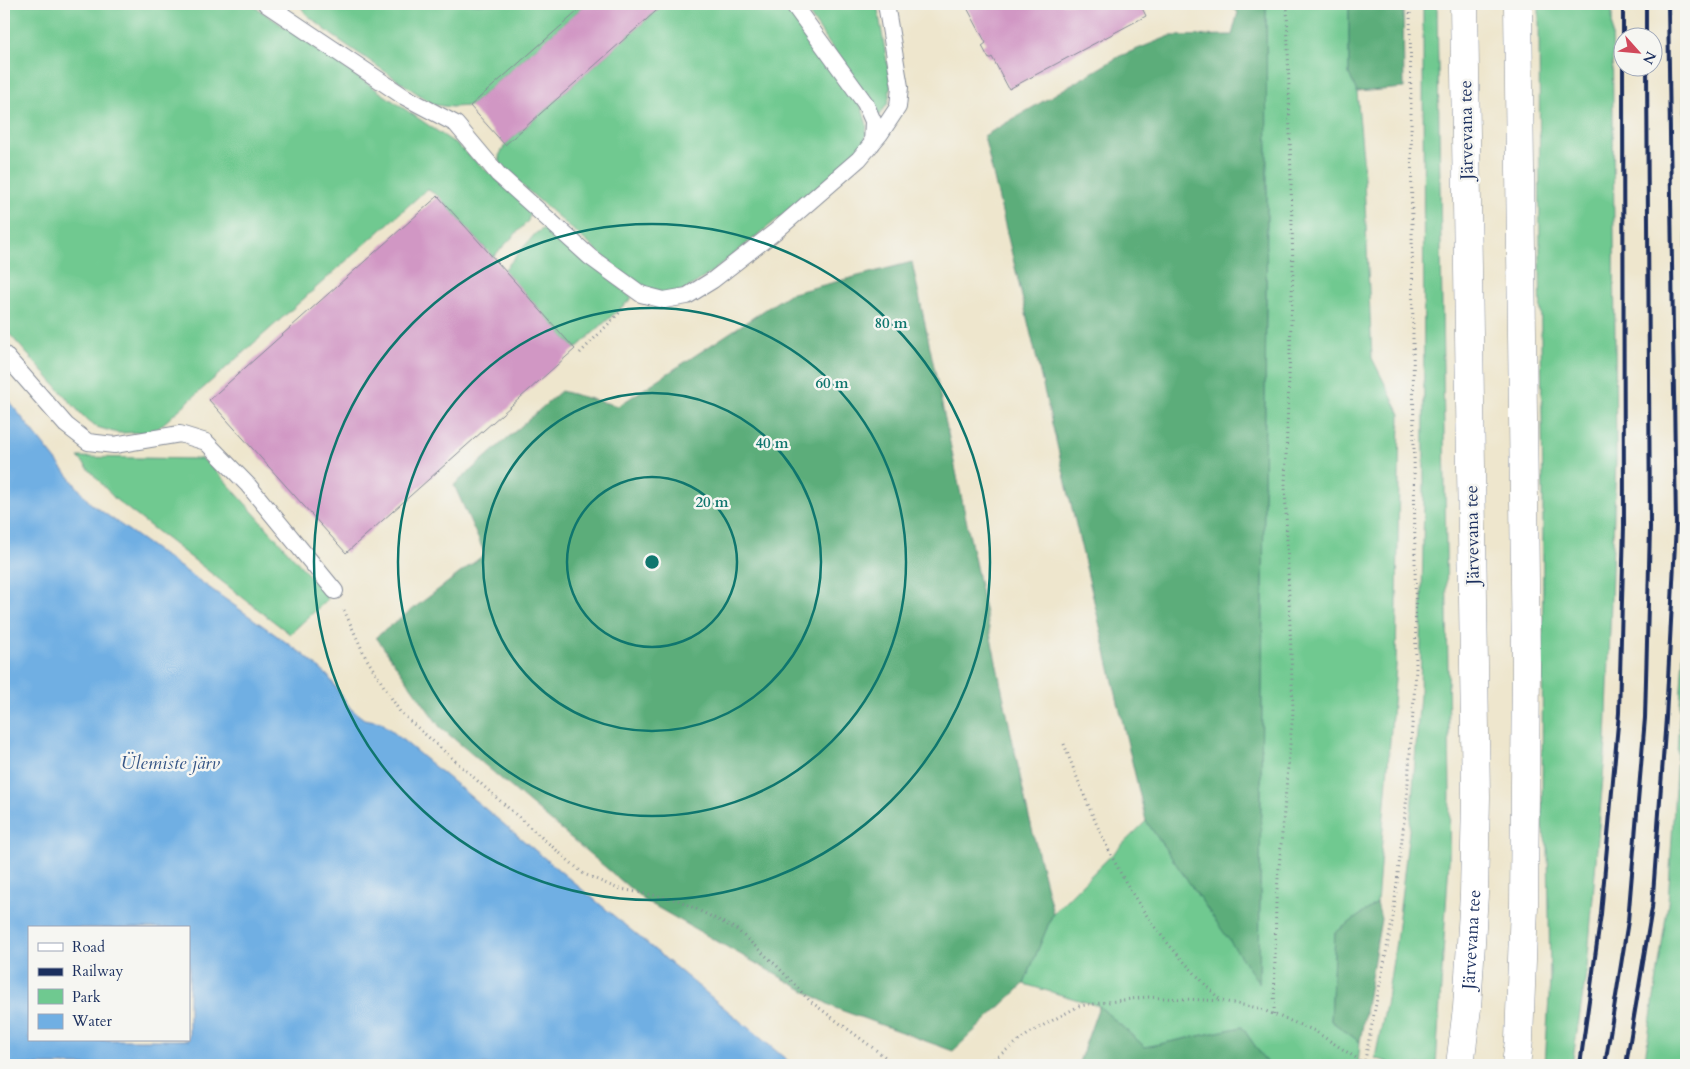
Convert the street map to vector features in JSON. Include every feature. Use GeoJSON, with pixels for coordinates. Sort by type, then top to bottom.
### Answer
{"type":"FeatureCollection","features":[{"type":"Feature","properties":{"kind":"main road","name":"Järvevana tee"},"geometry":{"type":"LineString","coordinates":[[1460,1065],[1467,1008],[1473,913],[1476,797],[1464,4]]}},
{"type":"Feature","properties":{"kind":"main road"},"geometry":{"type":"LineString","coordinates":[[1516,1065],[1519,1040],[1524,906],[1526,684],[1518,4]]}},
{"type":"Feature","properties":{"kind":"lane"},"geometry":{"type":"LineString","coordinates":[[266,4],[403,96],[456,124],[498,174],[590,257],[642,294],[664,300],[687,296],[713,280],[776,231],[859,159],[872,144],[898,108],[900,87],[886,4]]}},
{"type":"Feature","properties":{"kind":"lane"},"geometry":{"type":"LineString","coordinates":[[793,4],[866,103],[873,121],[872,144]]}},
{"type":"Feature","properties":{"kind":"lane"},"geometry":{"type":"LineString","coordinates":[[4,354],[66,425],[88,442],[114,445],[180,434],[206,442],[248,485],[335,592]]}},
{"type":"Feature","properties":{"kind":"path"},"geometry":{"type":"LineString","coordinates":[[1274,1014],[1276,901],[1293,711],[1284,484],[1293,270],[1287,4]]}},
{"type":"Feature","properties":{"kind":"path"},"geometry":{"type":"LineString","coordinates":[[986,1065],[1031,1032],[1079,1006],[1146,997],[1222,1001],[1258,1008],[1313,1030],[1365,1065],[1393,917],[1407,796],[1416,669],[1410,4]]}},
{"type":"Feature","properties":{"kind":"path"},"geometry":{"type":"LineString","coordinates":[[580,353],[630,303]]}},
{"type":"Feature","properties":{"kind":"path"},"geometry":{"type":"LineString","coordinates":[[335,592],[365,656],[400,712],[584,874],[616,888],[678,900],[736,929],[777,966],[810,1001],[896,1065]]}},
{"type":"Feature","properties":{"kind":"path"},"geometry":{"type":"LineString","coordinates":[[1064,744],[1088,807],[1130,890],[1156,928],[1193,972],[1222,1001]]}},
{"type":"Feature","properties":{"kind":"green space"},"geometry":{"type":"Polygon","coordinates":[[[4,4],[251,4],[456,144],[531,209],[528,221],[493,257],[438,196],[427,189],[154,432],[117,433],[97,427],[82,415],[4,328],[4,4]]]}},
{"type":"Feature","properties":{"kind":"green space"},"geometry":{"type":"Polygon","coordinates":[[[299,4],[586,4],[470,106],[452,107],[434,105],[332,35],[306,14],[299,4]]]}},
{"type":"Feature","properties":{"kind":"green space"},"geometry":{"type":"Polygon","coordinates":[[[664,4],[786,4],[862,108],[867,125],[865,144],[850,161],[708,275],[685,290],[662,296],[641,289],[502,168],[499,156],[505,145],[664,4]]]}},
{"type":"Feature","properties":{"kind":"green space"},"geometry":{"type":"Polygon","coordinates":[[[802,4],[877,4],[891,85],[888,103],[879,116],[802,4]]]}},
{"type":"Feature","properties":{"kind":"green space"},"geometry":{"type":"Polygon","coordinates":[[[1227,4],[1266,4],[1267,202],[1259,983],[1146,821],[984,136],[1120,56],[1170,36],[1232,35],[1238,12],[1227,4]]]}},
{"type":"Feature","properties":{"kind":"green space"},"geometry":{"type":"Polygon","coordinates":[[[1266,4],[1349,4],[1349,74],[1357,92],[1363,158],[1372,358],[1400,414],[1396,666],[1377,903],[1335,933],[1331,1021],[1360,1042],[1358,1065],[1268,1065],[1242,1027],[1145,1047],[1099,1006],[1024,984],[1053,913],[1146,821],[1259,982],[1267,202],[1266,4]]]}},
{"type":"Feature","properties":{"kind":"green space"},"geometry":{"type":"Polygon","coordinates":[[[1349,4],[1403,4],[1404,88],[1357,92],[1349,74],[1349,4]]]}},
{"type":"Feature","properties":{"kind":"green space"},"geometry":{"type":"Polygon","coordinates":[[[1423,4],[1437,4],[1450,791],[1449,861],[1436,1065],[1396,1065],[1375,1058],[1396,941],[1411,814],[1420,694],[1424,497],[1423,4]]]}},
{"type":"Feature","properties":{"kind":"green space"},"geometry":{"type":"Polygon","coordinates":[[[1539,4],[1612,4],[1616,457],[1606,742],[1587,968],[1572,1065],[1545,1065],[1550,980],[1548,848],[1542,829],[1543,496],[1539,4]]]}},
{"type":"Feature","properties":{"kind":"green space"},"geometry":{"type":"Polygon","coordinates":[[[1683,4],[1686,4],[1686,272],[1683,4]]]}},
{"type":"Feature","properties":{"kind":"green space"},"geometry":{"type":"Polygon","coordinates":[[[544,228],[552,228],[632,298],[575,349],[504,270],[535,234],[544,228]]]}},
{"type":"Feature","properties":{"kind":"green space"},"geometry":{"type":"Polygon","coordinates":[[[912,262],[1027,809],[1053,913],[1024,984],[953,1051],[835,1008],[644,900],[440,727],[376,637],[485,554],[454,485],[561,391],[618,406],[789,294],[912,262]]]}},
{"type":"Feature","properties":{"kind":"green space"},"geometry":{"type":"Polygon","coordinates":[[[78,457],[202,459],[212,466],[328,599],[290,634],[115,499],[78,457]]]}},
{"type":"Feature","properties":{"kind":"green space"},"geometry":{"type":"Polygon","coordinates":[[[1686,606],[1686,1065],[1644,1065],[1668,903],[1686,606]]]}},
{"type":"Feature","properties":{"kind":"green space"},"geometry":{"type":"Polygon","coordinates":[[[1377,903],[1381,919],[1360,1042],[1331,1021],[1335,933],[1377,903]]]}},
{"type":"Feature","properties":{"kind":"green space"},"geometry":{"type":"Polygon","coordinates":[[[1099,1006],[1145,1047],[1242,1027],[1268,1065],[1078,1065],[1099,1006]]]}},
{"type":"Feature","properties":{"kind":"water","name":"Ülemiste järv"},"geometry":{"type":"Polygon","coordinates":[[[4,395],[90,503],[304,655],[328,676],[351,709],[364,719],[381,722],[793,1065],[4,1065],[4,395]]]}},
{"type":"Feature","properties":{"kind":"building"},"geometry":{"type":"Polygon","coordinates":[[[586,4],[664,4],[505,145],[470,106],[586,4]]]}},
{"type":"Feature","properties":{"kind":"building"},"geometry":{"type":"Polygon","coordinates":[[[965,4],[1140,4],[1146,16],[1009,89],[992,57],[989,59],[982,46],[986,43],[965,4]]]}},
{"type":"Feature","properties":{"kind":"building"},"geometry":{"type":"Polygon","coordinates":[[[438,196],[575,349],[346,553],[209,400],[438,196]]]}},
{"type":"Feature","properties":{"kind":"railway"},"geometry":{"type":"LineString","coordinates":[[1623,4],[1623,28]]}},
{"type":"Feature","properties":{"kind":"railway"},"geometry":{"type":"LineString","coordinates":[[1646,4],[1646,28]]}},
{"type":"Feature","properties":{"kind":"railway"},"geometry":{"type":"LineString","coordinates":[[1626,1065],[1652,908],[1666,718],[1676,524],[1668,4]]}},
{"type":"Feature","properties":{"kind":"railway"},"geometry":{"type":"LineString","coordinates":[[1580,1065],[1601,914],[1619,713],[1624,526],[1623,78]]}},
{"type":"Feature","properties":{"kind":"railway"},"geometry":{"type":"LineString","coordinates":[[1605,1065],[1628,921],[1645,718],[1650,528],[1647,78]]}}]}
